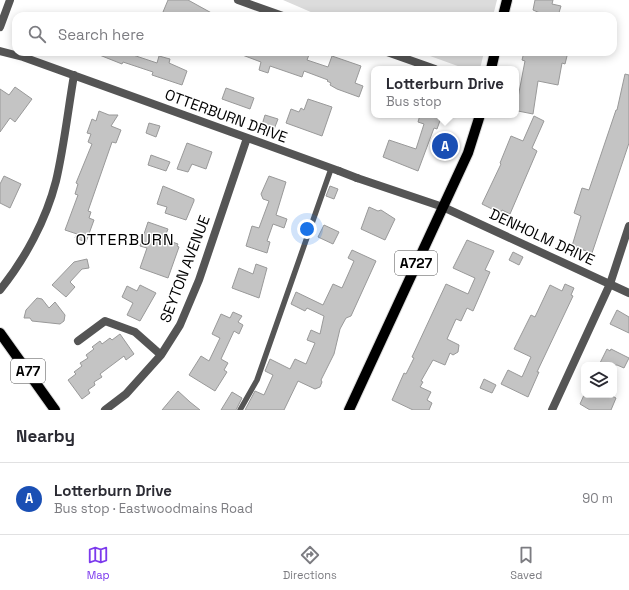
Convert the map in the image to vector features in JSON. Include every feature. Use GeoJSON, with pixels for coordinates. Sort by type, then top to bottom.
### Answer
{"type":"FeatureCollection","features":[{"type":"Feature","properties":{"kind":"main road"},"geometry":{"type":"LineString","coordinates":[[504,12],[507,0]]}},
{"type":"Feature","properties":{"kind":"main road"},"geometry":{"type":"LineString","coordinates":[[492,66],[494,56]]}},
{"type":"Feature","properties":{"kind":"main road","name":"A727"},"geometry":{"type":"LineString","coordinates":[[349,410],[468,153],[479,118]]}},
{"type":"Feature","properties":{"kind":"main road","name":"A77"},"geometry":{"type":"LineString","coordinates":[[0,333],[55,410]]}},
{"type":"Feature","properties":{"kind":"street"},"geometry":{"type":"LineString","coordinates":[[0,27],[10,0]]}},
{"type":"Feature","properties":{"kind":"street"},"geometry":{"type":"LineString","coordinates":[[238,0],[272,12]]}},
{"type":"Feature","properties":{"kind":"street","name":"OTTERBURN DRIVE"},"geometry":{"type":"LineString","coordinates":[[0,51],[12,54]]}},
{"type":"Feature","properties":{"kind":"street","name":"OTTERBURN DRIVE"},"geometry":{"type":"LineString","coordinates":[[19,56],[357,178],[443,207]]}},
{"type":"Feature","properties":{"kind":"street"},"geometry":{"type":"LineString","coordinates":[[398,56],[427,66]]}},
{"type":"Feature","properties":{"kind":"street"},"geometry":{"type":"LineString","coordinates":[[0,290],[12,275],[38,229],[56,182],[74,75]]}},
{"type":"Feature","properties":{"kind":"street","name":"SEYTON AVENUE"},"geometry":{"type":"LineString","coordinates":[[105,410],[126,394],[161,355],[180,325],[199,280],[247,138]]}},
{"type":"Feature","properties":{"kind":"street","name":"DENHOLM DRIVE"},"geometry":{"type":"LineString","coordinates":[[443,207],[629,293]]}},
{"type":"Feature","properties":{"kind":"street"},"geometry":{"type":"LineString","coordinates":[[552,410],[610,284],[629,226]]}},
{"type":"Feature","properties":{"kind":"street"},"geometry":{"type":"LineString","coordinates":[[78,342],[105,321],[135,332],[161,355]]}},
{"type":"Feature","properties":{"kind":"lane"},"geometry":{"type":"LineString","coordinates":[[240,410],[257,380],[335,170]]}},
{"type":"Feature","properties":{"kind":"shaded area"},"geometry":{"type":"Polygon","coordinates":[[[283,0],[497,0],[494,12],[311,12],[283,0]]]}},
{"type":"Feature","properties":{"kind":"shaded area"},"geometry":{"type":"Polygon","coordinates":[[[430,56],[483,56],[481,66],[458,66],[430,56]]]}},
{"type":"Feature","properties":{"kind":"building"},"geometry":{"type":"Polygon","coordinates":[[[168,0],[188,0],[210,12],[163,12],[168,0]]]}},
{"type":"Feature","properties":{"kind":"building"},"geometry":{"type":"Polygon","coordinates":[[[535,0],[553,0],[552,4],[561,6],[559,12],[538,12],[533,10],[535,0]]]}},
{"type":"Feature","properties":{"kind":"building"},"geometry":{"type":"Polygon","coordinates":[[[102,56],[136,56],[157,63],[159,56],[170,59],[169,63],[187,71],[182,85],[152,75],[153,72],[123,62],[122,64],[102,56]]]}},
{"type":"Feature","properties":{"kind":"building"},"geometry":{"type":"Polygon","coordinates":[[[245,56],[308,56],[307,60],[328,67],[332,56],[361,66],[355,83],[363,86],[359,97],[337,89],[330,85],[331,83],[327,81],[328,80],[304,71],[302,77],[270,66],[268,73],[259,70],[261,62],[245,56]]]}},
{"type":"Feature","properties":{"kind":"building"},"geometry":{"type":"Polygon","coordinates":[[[523,56],[567,56],[565,64],[562,63],[558,85],[538,81],[533,114],[519,111],[519,92],[525,61],[522,60],[523,56]]]}},
{"type":"Feature","properties":{"kind":"building"},"geometry":{"type":"Polygon","coordinates":[[[625,74],[629,75],[629,143],[592,253],[572,246],[581,216],[574,213],[582,188],[589,190],[617,110],[625,74]]]}},
{"type":"Feature","properties":{"kind":"building"},"geometry":{"type":"Polygon","coordinates":[[[15,87],[32,99],[15,122],[10,118],[0,132],[0,89],[9,95],[15,87]]]}},
{"type":"Feature","properties":{"kind":"building"},"geometry":{"type":"Polygon","coordinates":[[[226,88],[254,98],[250,109],[222,99],[226,88]]]}},
{"type":"Feature","properties":{"kind":"building"},"geometry":{"type":"Polygon","coordinates":[[[308,99],[332,107],[322,136],[286,123],[291,109],[299,112],[301,108],[304,110],[308,99]]]}},
{"type":"Feature","properties":{"kind":"building"},"geometry":{"type":"Polygon","coordinates":[[[99,111],[109,115],[118,115],[111,126],[121,130],[116,143],[112,142],[88,211],[91,212],[89,218],[94,220],[86,242],[75,238],[77,234],[65,230],[78,195],[75,194],[78,184],[76,183],[92,144],[88,142],[91,134],[87,133],[92,119],[96,121],[99,111]]]}},
{"type":"Feature","properties":{"kind":"building"},"geometry":{"type":"Polygon","coordinates":[[[265,115],[278,119],[273,132],[261,128],[265,115]]]}},
{"type":"Feature","properties":{"kind":"building"},"geometry":{"type":"Polygon","coordinates":[[[534,116],[544,121],[532,148],[537,151],[510,214],[502,210],[500,213],[482,204],[501,164],[500,163],[511,136],[523,141],[534,116]]]}},
{"type":"Feature","properties":{"kind":"building"},"geometry":{"type":"Polygon","coordinates":[[[419,118],[441,118],[437,129],[434,128],[418,171],[383,157],[389,140],[416,149],[424,124],[418,122],[419,118]]]}},
{"type":"Feature","properties":{"kind":"building"},"geometry":{"type":"Polygon","coordinates":[[[149,123],[160,126],[156,137],[146,133],[149,123]]]}},
{"type":"Feature","properties":{"kind":"building"},"geometry":{"type":"Polygon","coordinates":[[[187,143],[212,152],[206,169],[192,164],[188,172],[177,169],[187,143]]]}},
{"type":"Feature","properties":{"kind":"building"},"geometry":{"type":"Polygon","coordinates":[[[151,155],[170,162],[166,171],[148,165],[151,155]]]}},
{"type":"Feature","properties":{"kind":"building"},"geometry":{"type":"Polygon","coordinates":[[[4,176],[21,184],[10,208],[0,203],[0,184],[4,176]]]}},
{"type":"Feature","properties":{"kind":"building"},"geometry":{"type":"Polygon","coordinates":[[[269,176],[286,182],[276,215],[287,219],[284,228],[273,224],[267,241],[270,242],[267,253],[246,246],[252,226],[259,228],[269,201],[263,199],[261,194],[269,176]]]}},
{"type":"Feature","properties":{"kind":"building"},"geometry":{"type":"Polygon","coordinates":[[[163,186],[194,199],[186,220],[165,213],[167,207],[157,204],[163,186]]]}},
{"type":"Feature","properties":{"kind":"building"},"geometry":{"type":"Polygon","coordinates":[[[330,186],[338,189],[334,199],[326,196],[330,186]]]}},
{"type":"Feature","properties":{"kind":"building"},"geometry":{"type":"Polygon","coordinates":[[[369,207],[378,211],[381,210],[395,219],[385,240],[361,229],[369,207]]]}},
{"type":"Feature","properties":{"kind":"building"},"geometry":{"type":"Polygon","coordinates":[[[148,222],[168,229],[164,239],[178,244],[177,246],[179,247],[168,278],[140,268],[147,248],[140,246],[148,222]]]}},
{"type":"Feature","properties":{"kind":"building"},"geometry":{"type":"Polygon","coordinates":[[[324,225],[339,232],[333,244],[318,237],[324,225]]]}},
{"type":"Feature","properties":{"kind":"building"},"geometry":{"type":"Polygon","coordinates":[[[467,240],[494,251],[485,270],[490,272],[473,311],[467,308],[461,321],[456,319],[447,339],[459,345],[458,352],[453,355],[450,353],[445,365],[433,360],[421,381],[423,382],[420,387],[431,392],[427,400],[432,403],[429,410],[413,410],[392,400],[404,373],[406,374],[414,358],[412,357],[446,284],[468,294],[475,278],[453,268],[467,240]]]}},
{"type":"Feature","properties":{"kind":"building"},"geometry":{"type":"Polygon","coordinates":[[[352,250],[376,261],[351,316],[346,318],[340,329],[334,354],[321,380],[322,382],[320,387],[315,389],[298,381],[284,410],[245,410],[255,391],[264,395],[273,375],[265,371],[270,359],[290,369],[295,359],[306,364],[315,343],[307,340],[311,330],[320,334],[324,316],[307,308],[305,311],[291,304],[296,292],[323,305],[333,284],[342,288],[354,261],[348,258],[352,250]]]}},
{"type":"Feature","properties":{"kind":"building"},"geometry":{"type":"Polygon","coordinates":[[[513,252],[523,257],[519,265],[509,260],[513,252]]]}},
{"type":"Feature","properties":{"kind":"building"},"geometry":{"type":"Polygon","coordinates":[[[87,259],[89,268],[82,269],[70,282],[75,287],[66,297],[52,285],[74,262],[87,259]]]}},
{"type":"Feature","properties":{"kind":"building"},"geometry":{"type":"Polygon","coordinates":[[[256,264],[267,268],[259,298],[232,288],[239,268],[253,274],[256,264]]]}},
{"type":"Feature","properties":{"kind":"building"},"geometry":{"type":"Polygon","coordinates":[[[565,284],[574,288],[571,295],[573,296],[537,372],[539,372],[528,397],[501,384],[508,370],[522,377],[531,357],[514,349],[531,315],[535,317],[550,285],[562,291],[565,284]]]}},
{"type":"Feature","properties":{"kind":"building"},"geometry":{"type":"Polygon","coordinates":[[[140,285],[156,293],[140,321],[127,315],[133,303],[122,297],[127,286],[137,291],[140,285]]]}},
{"type":"Feature","properties":{"kind":"building"},"geometry":{"type":"Polygon","coordinates":[[[37,298],[42,299],[49,308],[55,302],[65,315],[64,321],[60,324],[32,321],[30,318],[24,318],[26,310],[37,298]]]}},
{"type":"Feature","properties":{"kind":"building"},"geometry":{"type":"Polygon","coordinates":[[[617,310],[629,317],[629,333],[610,324],[617,310]]]}},
{"type":"Feature","properties":{"kind":"building"},"geometry":{"type":"Polygon","coordinates":[[[233,312],[242,316],[238,322],[243,325],[239,334],[234,331],[221,359],[228,363],[224,370],[227,372],[215,391],[189,375],[201,356],[209,361],[220,338],[212,334],[221,314],[230,318],[233,312]]]}},
{"type":"Feature","properties":{"kind":"building"},"geometry":{"type":"Polygon","coordinates":[[[120,334],[134,354],[126,360],[124,356],[100,374],[102,377],[94,382],[95,385],[88,390],[90,393],[82,399],[68,380],[76,374],[74,372],[82,366],[80,363],[88,358],[86,355],[94,349],[92,347],[100,341],[102,344],[110,338],[112,340],[120,334]]]}},
{"type":"Feature","properties":{"kind":"building"},"geometry":{"type":"Polygon","coordinates":[[[607,349],[610,351],[611,349],[629,358],[624,368],[617,365],[617,362],[600,362],[607,349]]]}},
{"type":"Feature","properties":{"kind":"building"},"geometry":{"type":"Polygon","coordinates":[[[484,379],[496,385],[492,393],[480,388],[484,379]]]}},
{"type":"Feature","properties":{"kind":"building"},"geometry":{"type":"Polygon","coordinates":[[[178,391],[190,402],[200,410],[162,410],[178,391]]]}},
{"type":"Feature","properties":{"kind":"building"},"geometry":{"type":"Polygon","coordinates":[[[232,392],[242,398],[236,410],[221,410],[232,392]]]}},
{"type":"Feature","properties":{"kind":"building"},"geometry":{"type":"Polygon","coordinates":[[[583,398],[616,398],[611,410],[590,410],[580,404],[583,398]]]}},
{"type":"Feature","properties":{"kind":"place","name":"Lotterburn Drive"},"geometry":{"type":"Point","coordinates":[445,146]}},
{"type":"Feature","properties":{"kind":"district","name":"OTTERBURN"},"geometry":{"type":"Point","coordinates":[125,239]}}]}
